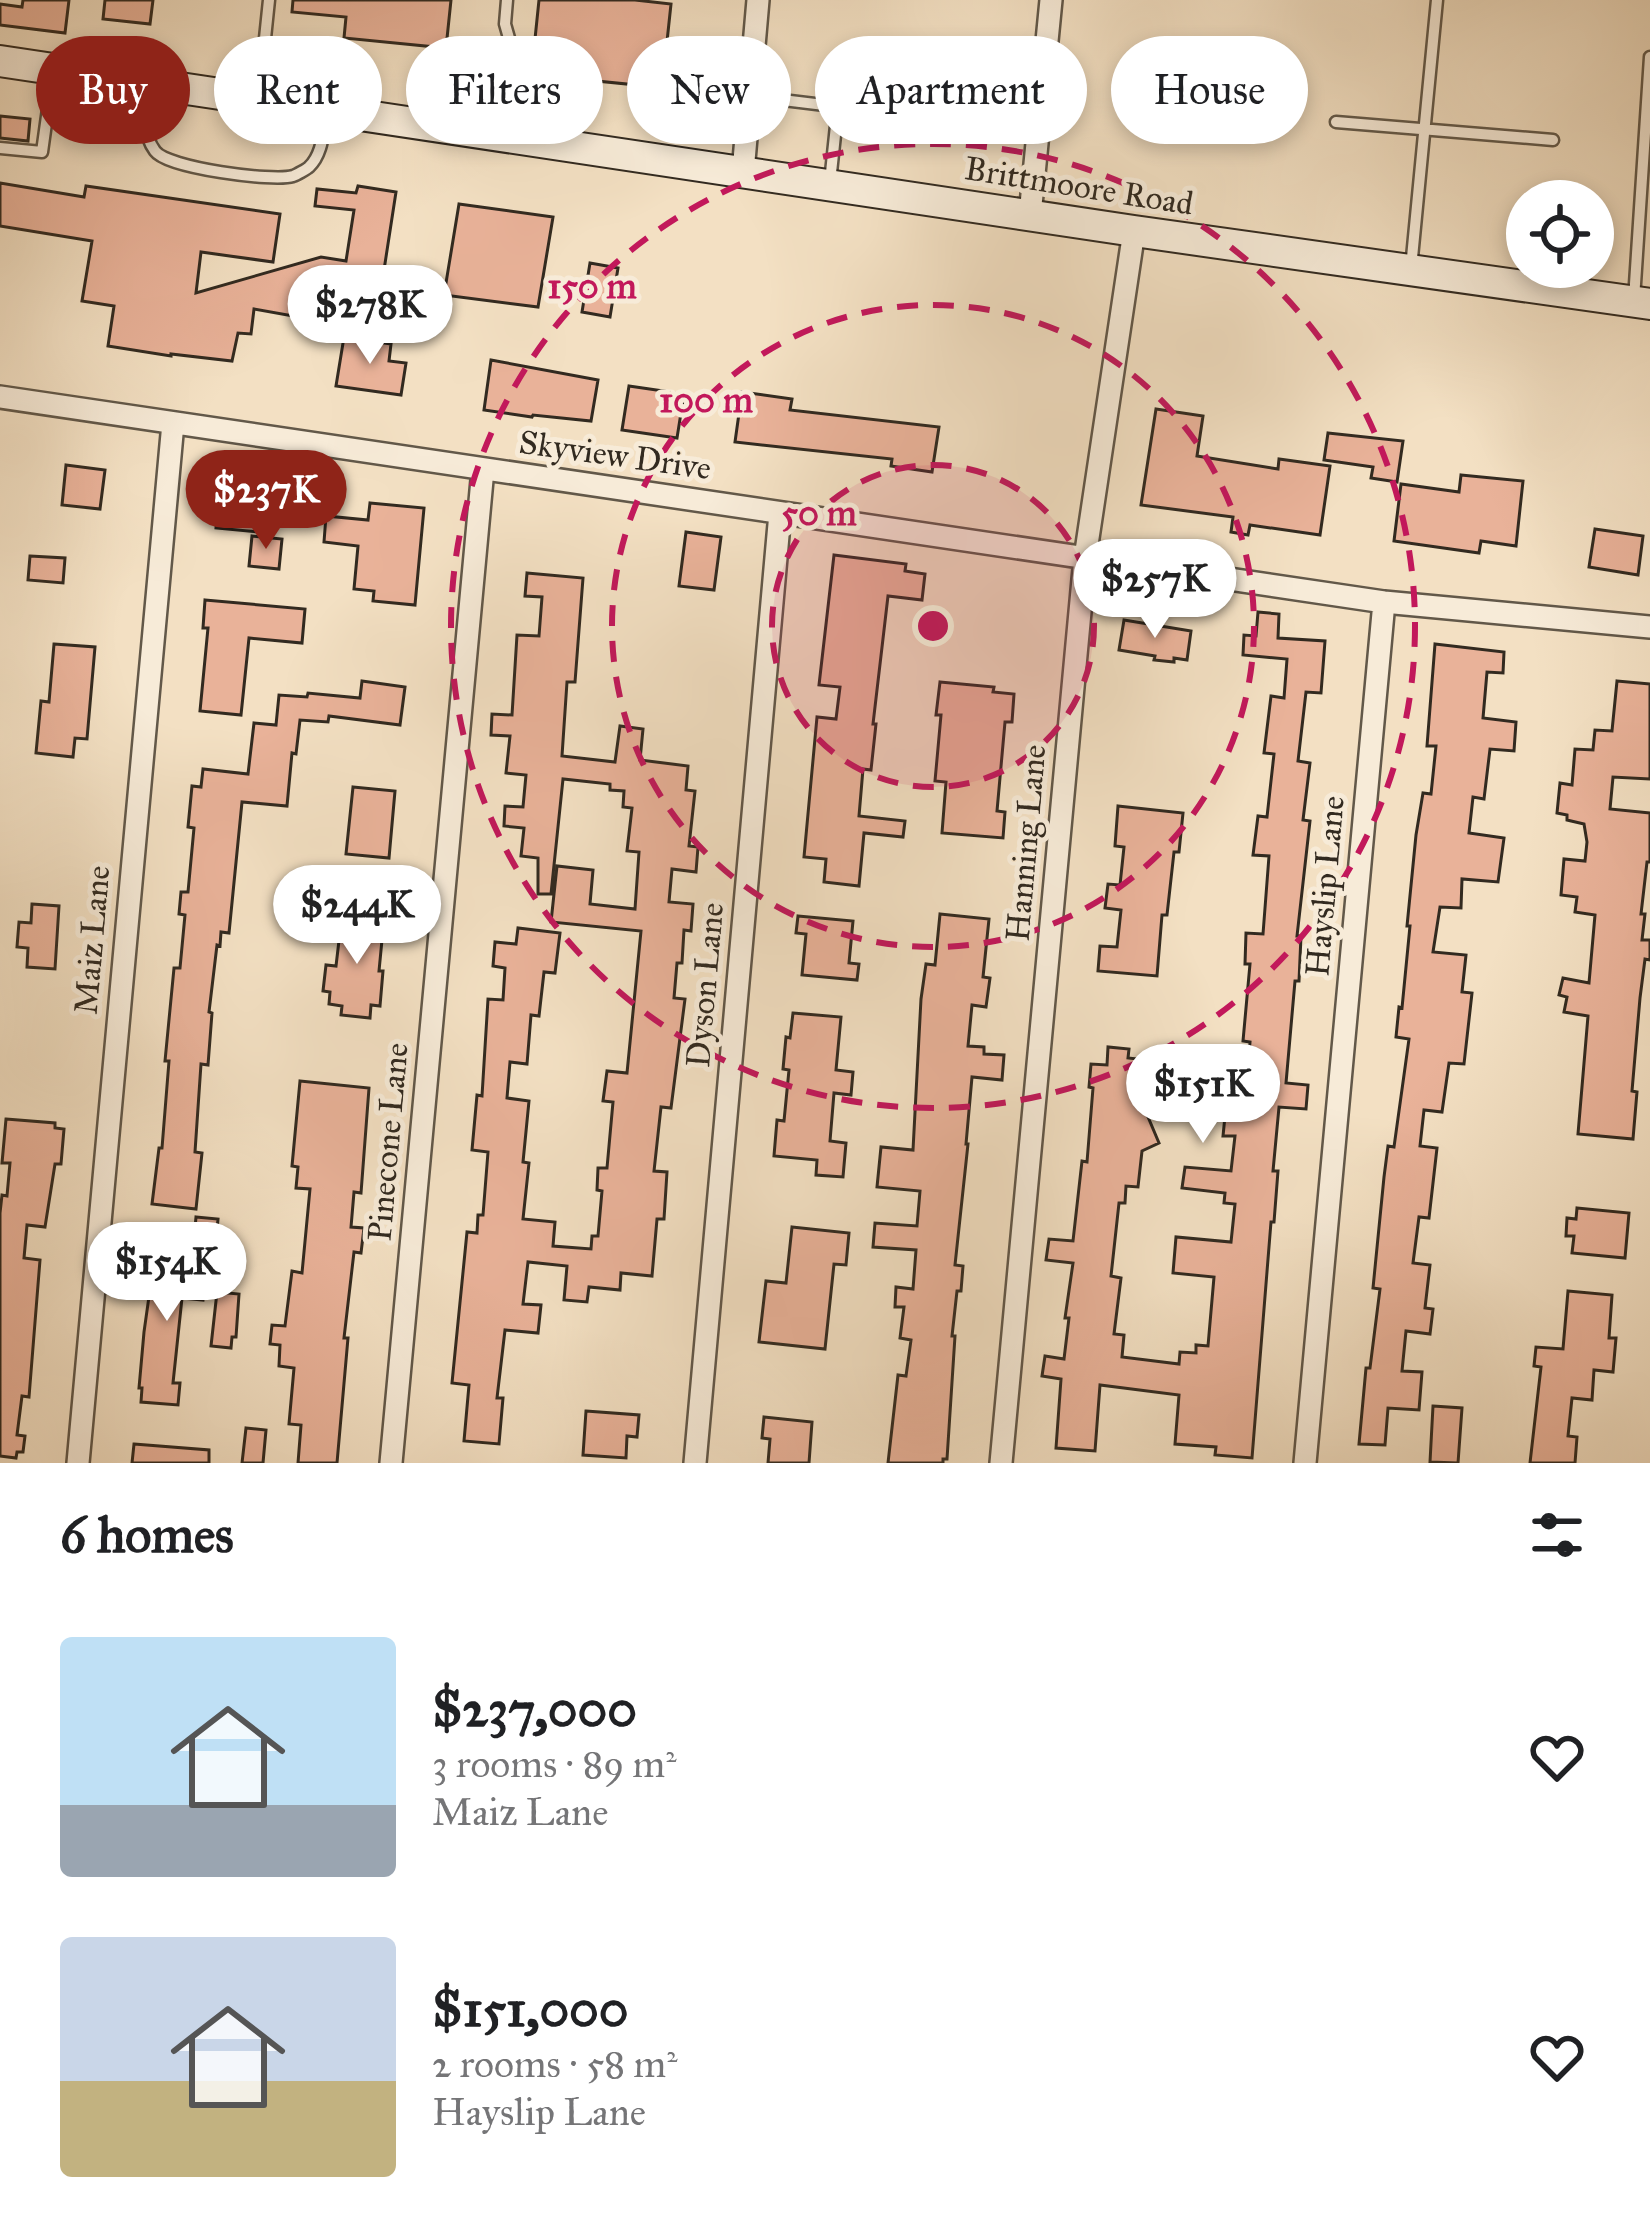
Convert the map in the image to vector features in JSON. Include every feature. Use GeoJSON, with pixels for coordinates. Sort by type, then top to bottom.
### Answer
{"type":"FeatureCollection","features":[{"type":"Feature","properties":{"kind":"main road","name":"Brittmoore Road"},"geometry":{"type":"LineString","coordinates":[[0,61],[36,66]]}},
{"type":"Feature","properties":{"kind":"main road","name":"Brittmoore Road"},"geometry":{"type":"LineString","coordinates":[[555,144],[1642,303]]}},
{"type":"Feature","properties":{"kind":"street"},"geometry":{"type":"LineString","coordinates":[[755,36],[758,0]]}},
{"type":"Feature","properties":{"kind":"street"},"geometry":{"type":"LineString","coordinates":[[1047,36],[1051,0]]}},
{"type":"Feature","properties":{"kind":"street"},"geometry":{"type":"LineString","coordinates":[[743,172],[746,144]]}},
{"type":"Feature","properties":{"kind":"street"},"geometry":{"type":"LineString","coordinates":[[1030,215],[1037,144]]}},
{"type":"Feature","properties":{"kind":"street","name":"Hanning Lane"},"geometry":{"type":"LineString","coordinates":[[1000,1463],[1085,558],[1134,231]]}},
{"type":"Feature","properties":{"kind":"street","name":"Skyview Drive"},"geometry":{"type":"LineString","coordinates":[[0,397],[1384,602],[1650,627]]}},
{"type":"Feature","properties":{"kind":"street","name":"Maiz Lane"},"geometry":{"type":"LineString","coordinates":[[78,1463],[172,423]]}},
{"type":"Feature","properties":{"kind":"street","name":"Pinecone Lane"},"geometry":{"type":"LineString","coordinates":[[391,1463],[483,469]]}},
{"type":"Feature","properties":{"kind":"street","name":"Dyson Lane"},"geometry":{"type":"LineString","coordinates":[[695,1463],[780,513]]}},
{"type":"Feature","properties":{"kind":"street","name":"Hayslip Lane"},"geometry":{"type":"LineString","coordinates":[[1305,1463],[1384,602]]}},
{"type":"Feature","properties":{"kind":"lane"},"geometry":{"type":"LineString","coordinates":[[265,36],[269,0]]}},
{"type":"Feature","properties":{"kind":"lane"},"geometry":{"type":"LineString","coordinates":[[508,0],[508,36]]}},
{"type":"Feature","properties":{"kind":"lane"},"geometry":{"type":"LineString","coordinates":[[1411,272],[1437,0]]}},
{"type":"Feature","properties":{"kind":"lane"},"geometry":{"type":"LineString","coordinates":[[1642,303],[1650,57]]}},
{"type":"Feature","properties":{"kind":"lane"},"geometry":{"type":"LineString","coordinates":[[1336,122],[1552,140]]}},
{"type":"Feature","properties":{"kind":"lane"},"geometry":{"type":"LineString","coordinates":[[0,148],[42,152],[43,144]]}},
{"type":"Feature","properties":{"kind":"lane"},"geometry":{"type":"LineString","coordinates":[[151,144],[163,160],[182,166],[278,178],[296,176],[310,166],[321,144]]}},
{"type":"Feature","properties":{"kind":"lane"},"geometry":{"type":"LineString","coordinates":[[829,185],[834,144]]}},
{"type":"Feature","properties":{"kind":"building"},"geometry":{"type":"Polygon","coordinates":[[[23,0],[69,0],[65,33],[0,25],[0,4],[22,7],[23,0]]]}},
{"type":"Feature","properties":{"kind":"building"},"geometry":{"type":"Polygon","coordinates":[[[105,0],[153,0],[150,24],[103,19],[105,0]]]}},
{"type":"Feature","properties":{"kind":"building"},"geometry":{"type":"Polygon","coordinates":[[[293,0],[451,0],[447,36],[406,36],[406,44],[382,42],[382,36],[344,36],[346,17],[292,12],[293,0]]]}},
{"type":"Feature","properties":{"kind":"building"},"geometry":{"type":"Polygon","coordinates":[[[539,0],[671,4],[668,36],[627,36],[627,84],[603,82],[603,36],[535,36],[539,0]]]}},
{"type":"Feature","properties":{"kind":"building"},"geometry":{"type":"Polygon","coordinates":[[[0,116],[30,119],[28,141],[0,138],[0,116]]]}},
{"type":"Feature","properties":{"kind":"building"},"geometry":{"type":"Polygon","coordinates":[[[0,183],[84,197],[86,186],[280,214],[273,262],[201,252],[196,293],[321,257],[346,261],[354,210],[315,206],[317,189],[356,193],[358,186],[396,192],[382,283],[358,279],[349,326],[254,309],[251,334],[238,333],[232,361],[108,346],[114,306],[82,301],[92,241],[0,226],[0,183]]]}},
{"type":"Feature","properties":{"kind":"building"},"geometry":{"type":"Polygon","coordinates":[[[459,204],[553,217],[538,307],[444,295],[459,204]]]}},
{"type":"Feature","properties":{"kind":"building"},"geometry":{"type":"Polygon","coordinates":[[[590,263],[618,268],[610,317],[582,312],[590,263]]]}},
{"type":"Feature","properties":{"kind":"building"},"geometry":{"type":"Polygon","coordinates":[[[344,337],[391,344],[389,361],[406,363],[401,395],[336,386],[344,337]]]}},
{"type":"Feature","properties":{"kind":"building"},"geometry":{"type":"Polygon","coordinates":[[[491,360],[598,380],[591,421],[484,410],[491,360]]]}},
{"type":"Feature","properties":{"kind":"building"},"geometry":{"type":"Polygon","coordinates":[[[629,386],[684,394],[677,438],[622,430],[629,386]]]}},
{"type":"Feature","properties":{"kind":"building"},"geometry":{"type":"Polygon","coordinates":[[[742,392],[792,399],[790,410],[939,427],[932,472],[891,466],[892,459],[735,442],[742,392]]]}},
{"type":"Feature","properties":{"kind":"building"},"geometry":{"type":"Polygon","coordinates":[[[1156,409],[1203,416],[1197,456],[1278,469],[1279,459],[1330,466],[1320,535],[1250,525],[1248,535],[1231,532],[1233,517],[1141,505],[1156,409]]]}},
{"type":"Feature","properties":{"kind":"building"},"geometry":{"type":"Polygon","coordinates":[[[1328,433],[1403,441],[1397,482],[1371,478],[1373,467],[1324,460],[1328,433]]]}},
{"type":"Feature","properties":{"kind":"building"},"geometry":{"type":"Polygon","coordinates":[[[66,465],[105,470],[100,509],[62,505],[66,465]]]}},
{"type":"Feature","properties":{"kind":"building"},"geometry":{"type":"Polygon","coordinates":[[[1461,475],[1523,481],[1516,546],[1481,541],[1479,553],[1394,541],[1401,484],[1459,492],[1461,475]]]}},
{"type":"Feature","properties":{"kind":"building"},"geometry":{"type":"Polygon","coordinates":[[[221,477],[254,480],[253,493],[263,494],[259,532],[216,528],[221,477]]]}},
{"type":"Feature","properties":{"kind":"building"},"geometry":{"type":"Polygon","coordinates":[[[370,503],[424,508],[415,605],[373,601],[374,591],[354,589],[358,546],[324,542],[326,516],[368,520],[370,503]]]}},
{"type":"Feature","properties":{"kind":"building"},"geometry":{"type":"Polygon","coordinates":[[[1595,529],[1643,536],[1638,575],[1589,567],[1595,529]]]}},
{"type":"Feature","properties":{"kind":"building"},"geometry":{"type":"Polygon","coordinates":[[[686,532],[721,537],[714,590],[679,586],[686,532]]]}},
{"type":"Feature","properties":{"kind":"building"},"geometry":{"type":"Polygon","coordinates":[[[252,536],[282,539],[279,569],[249,566],[252,536]]]}},
{"type":"Feature","properties":{"kind":"building"},"geometry":{"type":"Polygon","coordinates":[[[834,555],[906,564],[905,571],[925,574],[922,600],[888,596],[871,770],[863,769],[859,816],[905,821],[903,837],[864,833],[859,886],[824,882],[826,859],[804,857],[817,717],[836,719],[840,687],[819,685],[834,555]]]}},
{"type":"Feature","properties":{"kind":"building"},"geometry":{"type":"Polygon","coordinates":[[[30,556],[65,558],[63,583],[28,580],[30,556]]]}},
{"type":"Feature","properties":{"kind":"building"},"geometry":{"type":"Polygon","coordinates":[[[527,573],[583,578],[575,682],[567,682],[562,756],[615,762],[620,726],[643,729],[640,760],[688,766],[686,790],[695,791],[689,846],[698,847],[696,872],[672,869],[669,902],[693,904],[691,931],[684,930],[682,963],[677,963],[674,998],[685,999],[671,1108],[661,1107],[654,1171],[667,1172],[664,1219],[657,1219],[652,1276],[621,1273],[620,1290],[589,1287],[587,1302],[564,1300],[567,1266],[528,1262],[523,1304],[541,1305],[538,1333],[505,1330],[497,1398],[503,1398],[499,1444],[464,1441],[469,1385],[452,1383],[467,1232],[477,1233],[478,1215],[483,1215],[488,1152],[472,1150],[477,1095],[482,1096],[488,999],[503,1000],[505,968],[493,966],[495,942],[516,944],[518,928],[560,933],[555,973],[544,972],[539,1016],[531,1015],[527,1064],[510,1062],[507,1098],[529,1101],[523,1219],[555,1222],[553,1246],[591,1249],[592,1236],[598,1236],[602,1191],[597,1190],[598,1168],[607,1168],[613,1102],[603,1101],[607,1071],[627,1073],[641,931],[551,922],[557,866],[593,870],[590,904],[635,909],[639,852],[627,851],[632,808],[623,807],[624,791],[610,790],[610,784],[563,779],[551,894],[538,894],[538,858],[521,856],[524,828],[504,826],[505,806],[523,807],[526,775],[506,773],[510,736],[491,735],[492,714],[512,715],[517,635],[539,636],[542,597],[525,596],[527,573]]]}},
{"type":"Feature","properties":{"kind":"building"},"geometry":{"type":"Polygon","coordinates":[[[205,600],[305,609],[302,643],[249,638],[241,715],[200,711],[208,628],[203,628],[205,600]]]}},
{"type":"Feature","properties":{"kind":"building"},"geometry":{"type":"Polygon","coordinates":[[[1258,612],[1279,614],[1278,638],[1325,641],[1321,693],[1306,692],[1298,761],[1310,763],[1303,820],[1310,821],[1297,936],[1301,936],[1299,981],[1295,981],[1286,1083],[1308,1085],[1306,1109],[1279,1107],[1273,1171],[1278,1171],[1252,1458],[1215,1455],[1216,1447],[1175,1444],[1179,1395],[1100,1385],[1095,1451],[1056,1448],[1061,1379],[1042,1376],[1045,1356],[1064,1359],[1073,1263],[1046,1260],[1049,1239],[1073,1241],[1082,1161],[1087,1162],[1091,1064],[1107,1065],[1108,1047],[1129,1049],[1128,1058],[1147,1060],[1143,1105],[1159,1143],[1142,1151],[1138,1187],[1126,1186],[1125,1203],[1119,1203],[1111,1276],[1121,1278],[1114,1334],[1124,1335],[1122,1357],[1179,1364],[1180,1352],[1196,1353],[1196,1345],[1208,1346],[1214,1277],[1173,1273],[1176,1237],[1231,1242],[1235,1204],[1224,1203],[1225,1193],[1182,1188],[1185,1167],[1231,1171],[1235,1136],[1223,1136],[1225,1116],[1236,1117],[1237,1110],[1244,1110],[1250,1042],[1243,1041],[1250,964],[1245,964],[1246,933],[1263,934],[1269,856],[1253,855],[1258,816],[1267,817],[1274,754],[1264,753],[1271,696],[1284,698],[1287,659],[1243,655],[1244,635],[1256,636],[1258,612]]]}},
{"type":"Feature","properties":{"kind":"building"},"geometry":{"type":"Polygon","coordinates":[[[1124,620],[1191,631],[1187,660],[1154,660],[1155,656],[1119,650],[1124,620]]]}},
{"type":"Feature","properties":{"kind":"building"},"geometry":{"type":"Polygon","coordinates":[[[54,644],[95,647],[87,739],[75,738],[73,757],[36,753],[41,701],[49,702],[54,644]]]}},
{"type":"Feature","properties":{"kind":"building"},"geometry":{"type":"Polygon","coordinates":[[[1435,644],[1504,652],[1503,673],[1487,672],[1483,718],[1516,722],[1514,751],[1490,749],[1484,799],[1473,797],[1469,833],[1504,838],[1498,882],[1462,879],[1461,908],[1440,907],[1433,952],[1466,955],[1462,992],[1472,993],[1464,1064],[1449,1063],[1442,1112],[1424,1110],[1420,1146],[1437,1148],[1429,1218],[1419,1217],[1413,1263],[1430,1265],[1425,1308],[1433,1309],[1430,1334],[1406,1331],[1402,1371],[1422,1372],[1419,1410],[1388,1408],[1385,1445],[1359,1444],[1380,1289],[1373,1288],[1384,1177],[1388,1146],[1394,1147],[1409,1039],[1396,1037],[1416,835],[1423,793],[1431,794],[1436,746],[1427,746],[1435,644]]]}},
{"type":"Feature","properties":{"kind":"building"},"geometry":{"type":"Polygon","coordinates":[[[362,681],[405,687],[400,725],[329,716],[328,722],[300,720],[287,806],[242,802],[229,933],[221,932],[217,945],[208,1065],[201,1064],[195,1152],[202,1153],[196,1209],[152,1204],[162,1148],[174,968],[180,968],[185,915],[179,914],[181,892],[188,892],[192,786],[201,787],[203,769],[248,774],[254,723],[276,725],[279,695],[360,698],[362,681]]]}},
{"type":"Feature","properties":{"kind":"building"},"geometry":{"type":"Polygon","coordinates":[[[1617,681],[1650,684],[1650,779],[1613,777],[1610,809],[1650,813],[1650,862],[1641,914],[1645,914],[1642,940],[1650,940],[1650,960],[1645,959],[1640,998],[1633,1139],[1578,1134],[1588,1016],[1564,1012],[1567,997],[1559,995],[1563,978],[1589,983],[1595,915],[1575,912],[1577,897],[1561,895],[1564,859],[1585,861],[1587,842],[1584,824],[1557,813],[1560,783],[1572,785],[1575,749],[1593,750],[1595,730],[1612,731],[1617,681]]]}},
{"type":"Feature","properties":{"kind":"building"},"geometry":{"type":"Polygon","coordinates":[[[940,682],[994,687],[993,692],[1014,694],[1012,722],[1005,722],[997,811],[1005,812],[1003,838],[942,833],[946,782],[935,781],[940,682]]]}},
{"type":"Feature","properties":{"kind":"building"},"geometry":{"type":"Polygon","coordinates":[[[353,787],[395,791],[389,858],[346,854],[353,787]]]}},
{"type":"Feature","properties":{"kind":"building"},"geometry":{"type":"Polygon","coordinates":[[[1118,806],[1183,813],[1167,915],[1162,915],[1157,976],[1098,971],[1100,946],[1117,947],[1121,910],[1105,908],[1108,884],[1120,885],[1124,847],[1115,846],[1118,806]]]}},
{"type":"Feature","properties":{"kind":"building"},"geometry":{"type":"Polygon","coordinates":[[[32,904],[59,906],[55,969],[27,967],[28,948],[17,947],[19,922],[31,923],[32,904]]]}},
{"type":"Feature","properties":{"kind":"building"},"geometry":{"type":"Polygon","coordinates":[[[940,914],[989,919],[983,977],[990,978],[986,1007],[972,1005],[968,1046],[984,1047],[984,1054],[1004,1055],[1002,1080],[972,1077],[955,1265],[963,1266],[952,1336],[947,1459],[943,1463],[888,1463],[898,1375],[906,1376],[911,1340],[900,1338],[904,1307],[895,1307],[896,1287],[913,1289],[916,1250],[873,1247],[875,1223],[917,1226],[920,1191],[877,1187],[881,1147],[913,1150],[921,999],[926,964],[935,965],[940,914]]]}},
{"type":"Feature","properties":{"kind":"building"},"geometry":{"type":"Polygon","coordinates":[[[342,915],[384,919],[380,1006],[371,1005],[370,1018],[341,1015],[342,1006],[329,1004],[330,992],[323,991],[326,965],[336,966],[342,915]]]}},
{"type":"Feature","properties":{"kind":"building"},"geometry":{"type":"Polygon","coordinates":[[[798,916],[853,921],[849,963],[859,964],[857,980],[802,975],[806,934],[796,933],[798,916]]]}},
{"type":"Feature","properties":{"kind":"building"},"geometry":{"type":"Polygon","coordinates":[[[793,1013],[841,1017],[836,1070],[853,1072],[851,1095],[834,1093],[830,1141],[846,1143],[843,1177],[816,1175],[817,1160],[774,1156],[777,1120],[784,1121],[789,1070],[783,1069],[793,1013]]]}},
{"type":"Feature","properties":{"kind":"building"},"geometry":{"type":"Polygon","coordinates":[[[300,1081],[369,1088],[361,1193],[354,1192],[351,1227],[364,1228],[361,1253],[354,1252],[344,1338],[348,1338],[337,1463],[298,1463],[301,1425],[289,1424],[294,1368],[279,1366],[280,1345],[270,1344],[272,1325],[285,1326],[292,1271],[302,1273],[310,1189],[296,1188],[298,1167],[292,1166],[300,1081]]]}},
{"type":"Feature","properties":{"kind":"building"},"geometry":{"type":"Polygon","coordinates":[[[6,1119],[55,1123],[55,1128],[64,1129],[61,1164],[55,1164],[45,1227],[27,1225],[24,1258],[40,1260],[29,1397],[22,1396],[17,1435],[25,1436],[23,1452],[17,1452],[16,1458],[0,1456],[0,1213],[10,1163],[2,1163],[6,1119]]]}},
{"type":"Feature","properties":{"kind":"building"},"geometry":{"type":"Polygon","coordinates":[[[1577,1208],[1629,1213],[1625,1258],[1572,1253],[1574,1236],[1566,1236],[1567,1218],[1576,1219],[1577,1208]]]}},
{"type":"Feature","properties":{"kind":"building"},"geometry":{"type":"Polygon","coordinates":[[[196,1217],[218,1219],[216,1241],[194,1239],[196,1217]]]}},
{"type":"Feature","properties":{"kind":"building"},"geometry":{"type":"Polygon","coordinates":[[[792,1227],[849,1233],[846,1265],[834,1264],[825,1349],[759,1342],[766,1281],[786,1283],[792,1227]]]}},
{"type":"Feature","properties":{"kind":"building"},"geometry":{"type":"Polygon","coordinates":[[[155,1254],[207,1260],[203,1300],[182,1298],[173,1383],[180,1383],[178,1405],[141,1402],[144,1332],[155,1254]]]}},
{"type":"Feature","properties":{"kind":"building"},"geometry":{"type":"Polygon","coordinates":[[[1568,1291],[1612,1295],[1613,1372],[1594,1370],[1592,1400],[1572,1398],[1568,1436],[1577,1437],[1575,1463],[1530,1463],[1541,1367],[1534,1366],[1536,1347],[1563,1349],[1568,1291]]]}},
{"type":"Feature","properties":{"kind":"building"},"geometry":{"type":"Polygon","coordinates":[[[217,1292],[239,1294],[231,1348],[211,1346],[217,1292]]]}},
{"type":"Feature","properties":{"kind":"building"},"geometry":{"type":"Polygon","coordinates":[[[1433,1406],[1462,1408],[1458,1463],[1430,1462],[1433,1406]]]}},
{"type":"Feature","properties":{"kind":"building"},"geometry":{"type":"Polygon","coordinates":[[[586,1411],[639,1415],[637,1437],[627,1436],[626,1458],[583,1455],[586,1411]]]}},
{"type":"Feature","properties":{"kind":"building"},"geometry":{"type":"Polygon","coordinates":[[[764,1417],[812,1422],[809,1463],[768,1463],[770,1439],[762,1438],[764,1417]]]}},
{"type":"Feature","properties":{"kind":"building"},"geometry":{"type":"Polygon","coordinates":[[[246,1428],[266,1430],[263,1463],[242,1463],[246,1428]]]}},
{"type":"Feature","properties":{"kind":"building"},"geometry":{"type":"Polygon","coordinates":[[[134,1444],[209,1450],[209,1463],[132,1463],[134,1444]]]}}]}
